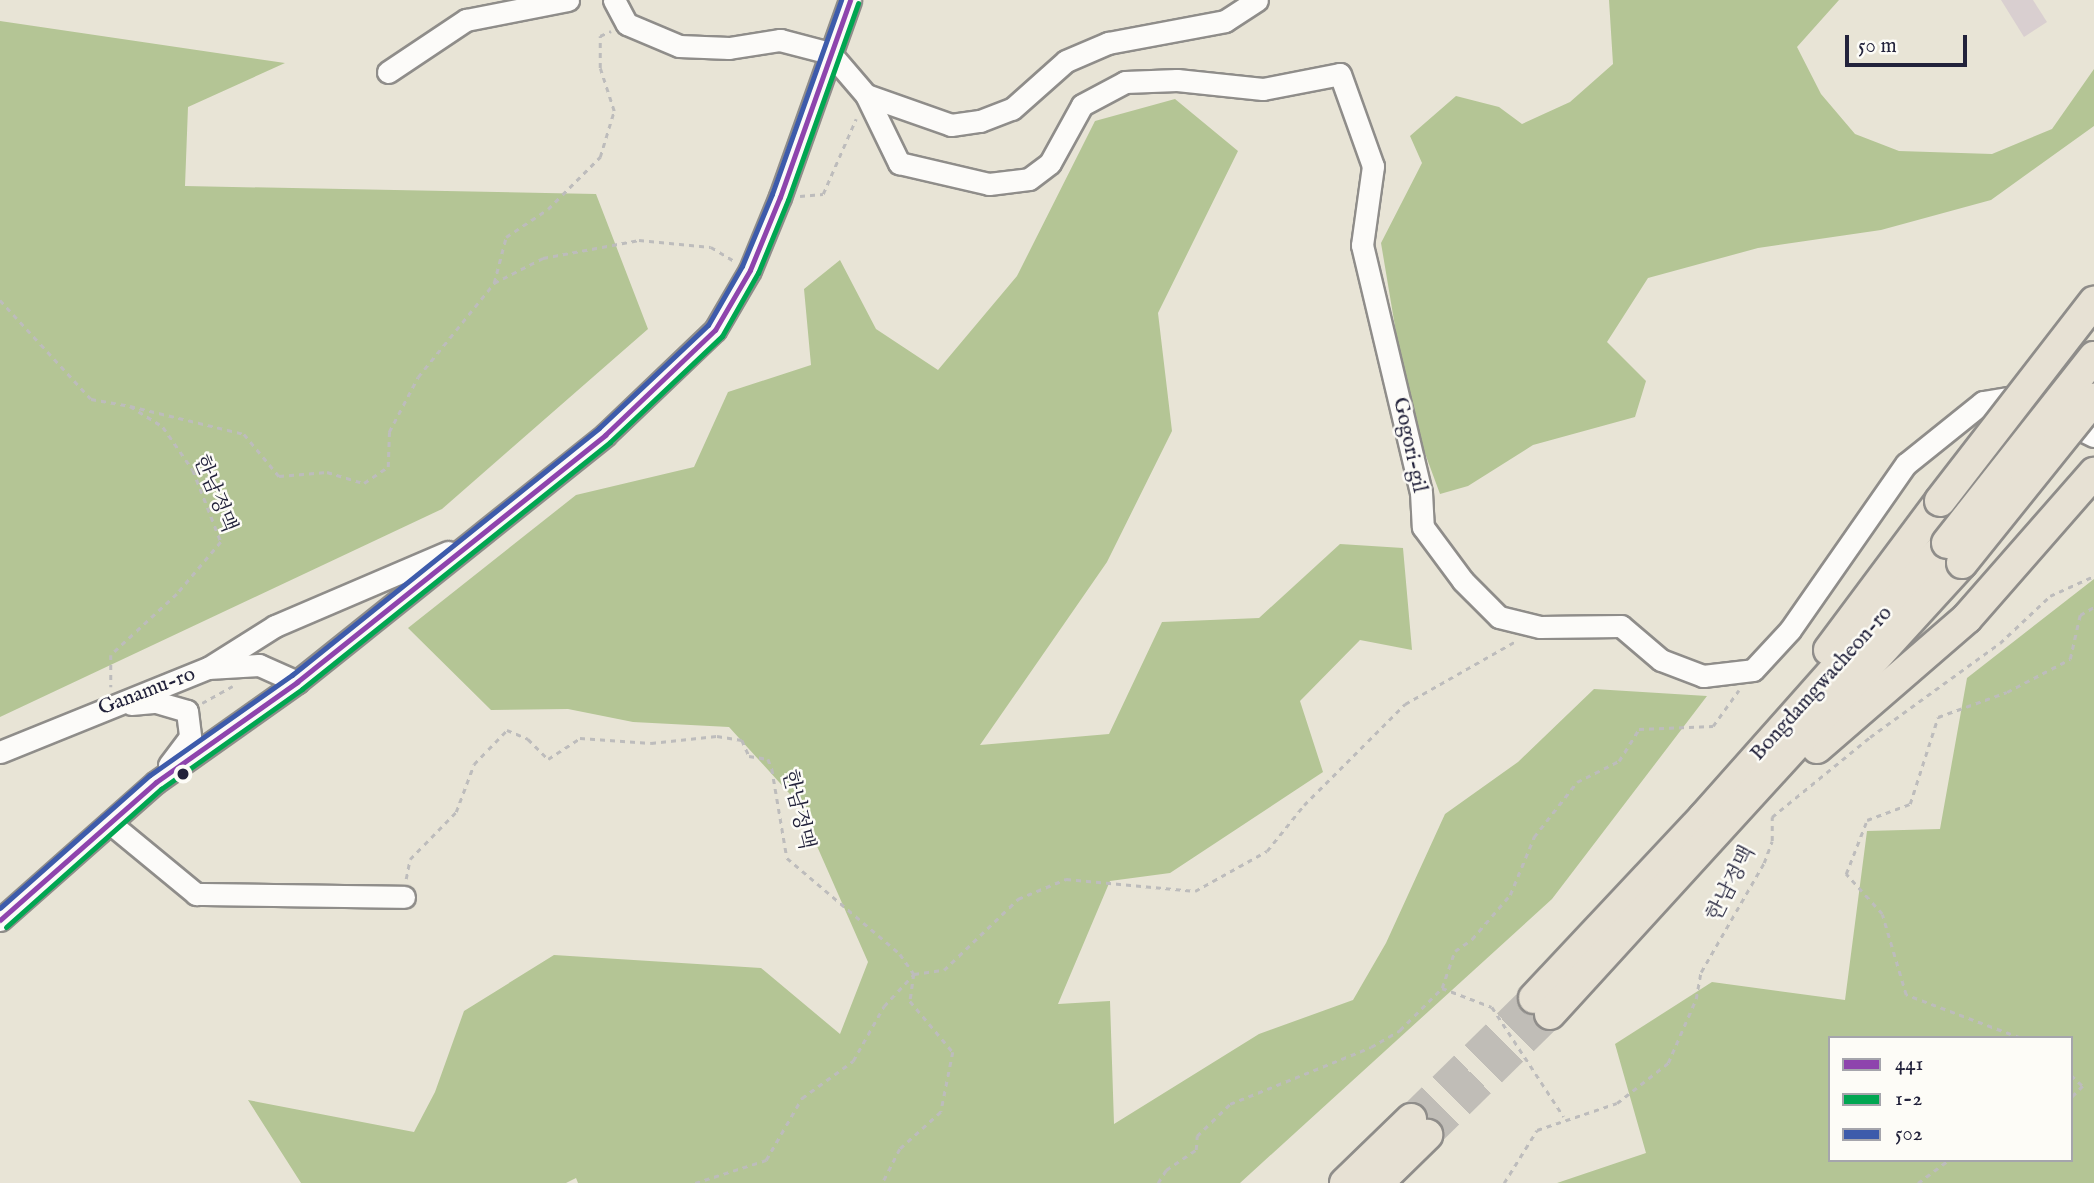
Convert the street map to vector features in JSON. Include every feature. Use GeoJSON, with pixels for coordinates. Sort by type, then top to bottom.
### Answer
{"type":"FeatureCollection","features":[{"type":"Feature","properties":{"kind":"highway"},"geometry":{"type":"LineString","coordinates":[[1711,825],[1940,501],[2094,302]]}},
{"type":"Feature","properties":{"kind":"highway","name":"Bongdamgwacheon-ro"},"geometry":{"type":"LineString","coordinates":[[1955,553],[2094,357]]}},
{"type":"Feature","properties":{"kind":"highway","name":"Bongdamgwacheon-ro"},"geometry":{"type":"LineString","coordinates":[[1542,1006],[1711,825],[2094,399]]}},
{"type":"Feature","properties":{"kind":"highway"},"geometry":{"type":"LineString","coordinates":[[1711,825],[1988,594],[2094,473]]}},
{"type":"Feature","properties":{"kind":"highway"},"geometry":{"type":"LineString","coordinates":[[1345,1183],[1419,1127],[1378,1183]]}},
{"type":"Feature","properties":{"kind":"street"},"geometry":{"type":"LineString","coordinates":[[388,72],[466,20],[568,0]]}},
{"type":"Feature","properties":{"kind":"street"},"geometry":{"type":"LineString","coordinates":[[614,0],[627,24],[679,46],[729,48],[780,40],[830,53],[866,95],[951,125],[980,121],[1012,108],[1066,61],[1108,43],[1225,21],[1258,0]]}},
{"type":"Feature","properties":{"kind":"street"},"geometry":{"type":"LineString","coordinates":[[0,920],[156,782],[297,682],[605,435],[715,330],[750,270],[780,197],[850,0]]}},
{"type":"Feature","properties":{"kind":"street","name":"Gogori-gil"},"geometry":{"type":"LineString","coordinates":[[866,95],[899,163],[989,184],[1029,179],[1050,163],[1082,105],[1125,82],[1177,80],[1263,89],[1340,74],[1373,166],[1362,245],[1420,492],[1423,527],[1462,581],[1499,617],[1540,627],[1621,626],[1661,660],[1703,676],[1753,670]]}},
{"type":"Feature","properties":{"kind":"street"},"geometry":{"type":"LineString","coordinates":[[2015,397],[2094,287]]}},
{"type":"Feature","properties":{"kind":"street"},"geometry":{"type":"LineString","coordinates":[[1753,670],[1790,630],[1906,464],[1983,402],[2015,397],[2094,436]]}},
{"type":"Feature","properties":{"kind":"street"},"geometry":{"type":"LineString","coordinates":[[208,668],[275,626],[473,542]]}},
{"type":"Feature","properties":{"kind":"street","name":"Ganamu-ro"},"geometry":{"type":"LineString","coordinates":[[0,752],[208,668],[258,665],[297,682]]}},
{"type":"Feature","properties":{"kind":"street"},"geometry":{"type":"LineString","coordinates":[[111,705],[156,702],[187,711],[190,737],[156,782]]}},
{"type":"Feature","properties":{"kind":"street"},"geometry":{"type":"LineString","coordinates":[[110,823],[196,894],[404,897]]}},
{"type":"Feature","properties":{"kind":"path"},"geometry":{"type":"LineString","coordinates":[[494,283],[506,237],[548,209],[600,157],[614,111],[600,68],[600,37],[627,24]]}},
{"type":"Feature","properties":{"kind":"path"},"geometry":{"type":"LineString","coordinates":[[780,197],[824,194],[866,95]]}},
{"type":"Feature","properties":{"kind":"path"},"geometry":{"type":"LineString","coordinates":[[131,406],[244,434],[279,476],[327,472],[364,483],[388,467],[389,432],[418,377],[494,283],[543,258],[639,240],[711,247],[750,270]]}},
{"type":"Feature","properties":{"kind":"path","name":"한남정맥"},"geometry":{"type":"LineString","coordinates":[[0,300],[92,399],[131,406],[163,427],[193,470],[221,542],[177,594],[111,655],[111,705]]}},
{"type":"Feature","properties":{"kind":"path","name":"한남정맥"},"geometry":{"type":"LineString","coordinates":[[1504,1183],[1537,1130],[1564,1118],[1617,1103],[1668,1063],[1696,999],[1701,972],[1764,863],[1772,841],[1772,817],[1870,737],[2000,643],[2050,596],[2094,576]]}},
{"type":"Feature","properties":{"kind":"path"},"geometry":{"type":"LineString","coordinates":[[2015,1036],[1906,995],[1882,914],[1846,874],[1867,820],[1910,804],[1938,716],[2007,692],[2070,659],[2080,615],[2094,607]]}},
{"type":"Feature","properties":{"kind":"path"},"geometry":{"type":"LineString","coordinates":[[695,1183],[766,1160],[803,1098],[853,1061],[884,1006],[914,974],[944,970],[1018,899],[1066,878],[1195,891],[1267,851],[1304,805],[1405,704],[1540,627]]}},
{"type":"Feature","properties":{"kind":"path"},"geometry":{"type":"LineString","coordinates":[[1158,1183],[1166,1170],[1196,1150],[1202,1129],[1230,1104],[1371,1047],[1400,1030],[1442,988],[1455,951],[1472,939],[1510,894],[1534,837],[1577,782],[1619,761],[1639,729],[1713,726],[1753,670]]}},
{"type":"Feature","properties":{"kind":"path","name":"한남정맥"},"geometry":{"type":"LineString","coordinates":[[404,897],[410,859],[456,812],[474,764],[508,730],[528,739],[548,759],[580,738],[650,743],[730,737],[742,740],[749,756],[768,759],[787,858],[900,954],[914,974]]}},
{"type":"Feature","properties":{"kind":"path"},"geometry":{"type":"LineString","coordinates":[[883,1183],[900,1149],[941,1112],[953,1052],[910,1001],[914,974]]}},
{"type":"Feature","properties":{"kind":"path"},"geometry":{"type":"LineString","coordinates":[[1442,988],[1492,1007],[1564,1118]]}},
{"type":"Feature","properties":{"kind":"path"},"geometry":{"type":"LineString","coordinates":[[2073,1076],[2083,1086],[2073,1096]]}},
{"type":"Feature","properties":{"kind":"path"},"geometry":{"type":"LineString","coordinates":[[1918,1183],[1946,1162]]}},
{"type":"Feature","properties":{"kind":"green space"},"geometry":{"type":"Polygon","coordinates":[[[1609,0],[1839,0],[1797,47],[1821,94],[1855,134],[1899,151],[1992,154],[2052,129],[2094,69],[2094,126],[1991,200],[1881,230],[1758,248],[1648,278],[1607,342],[1646,381],[1635,417],[1533,445],[1468,486],[1440,494],[1409,410],[1381,243],[1422,163],[1410,136],[1456,96],[1499,107],[1522,124],[1570,102],[1613,64],[1609,0]]]}},
{"type":"Feature","properties":{"kind":"green space"},"geometry":{"type":"Polygon","coordinates":[[[0,21],[285,63],[188,107],[185,186],[596,194],[648,329],[442,509],[0,717],[0,21]]]}},
{"type":"Feature","properties":{"kind":"green space"},"geometry":{"type":"Polygon","coordinates":[[[1175,99],[1238,151],[1158,313],[1172,431],[1107,562],[980,745],[1109,734],[1162,622],[1259,618],[1340,544],[1403,548],[1412,650],[1360,640],[1300,701],[1323,772],[1170,873],[1110,881],[1058,1004],[1110,1001],[1114,1124],[1259,1034],[1353,1000],[1386,943],[1445,814],[1518,762],[1594,689],[1707,696],[1552,899],[1240,1183],[578,1183],[576,1178],[566,1183],[301,1183],[248,1100],[414,1132],[435,1092],[464,1011],[554,955],[761,968],[840,1034],[868,962],[798,803],[729,727],[633,722],[568,709],[491,710],[408,628],[576,495],[694,467],[728,392],[811,365],[804,289],[840,260],[876,329],[938,370],[1017,276],[1095,121],[1175,99]]]}},
{"type":"Feature","properties":{"kind":"green space"},"geometry":{"type":"Polygon","coordinates":[[[2094,579],[2094,1183],[1557,1183],[1646,1153],[1615,1044],[1712,982],[1845,1000],[1867,831],[1940,829],[1967,678],[2094,579]]]}},
{"type":"Feature","properties":{"kind":"building"},"geometry":{"type":"Polygon","coordinates":[[[2001,0],[2033,0],[2047,22],[2024,37],[2001,0]]]}},
{"type":"Feature","properties":{"kind":"tunnel"},"geometry":{"type":"LineString","coordinates":[[1411,1119],[1534,998]]}},
{"type":"Feature","properties":{"kind":"tunnel"},"geometry":{"type":"LineString","coordinates":[[1427,1135],[1550,1014]]}},
{"type":"Feature","properties":{"kind":"transit line","name":"502"},"geometry":{"type":"LineString","coordinates":[[0,908],[150,775],[292,675],[599,428],[708,325],[742,266],[772,194],[841,0]]}},
{"type":"Feature","properties":{"kind":"transit line","name":"441"},"geometry":{"type":"LineString","coordinates":[[0,920],[156,782],[297,682],[605,435],[715,330],[750,270],[780,197],[850,0]]}},
{"type":"Feature","properties":{"kind":"transit line","name":"1-2"},"geometry":{"type":"LineString","coordinates":[[6,927],[161,789],[302,689],[610,442],[722,336],[758,273],[788,200],[858,3]]}}]}
